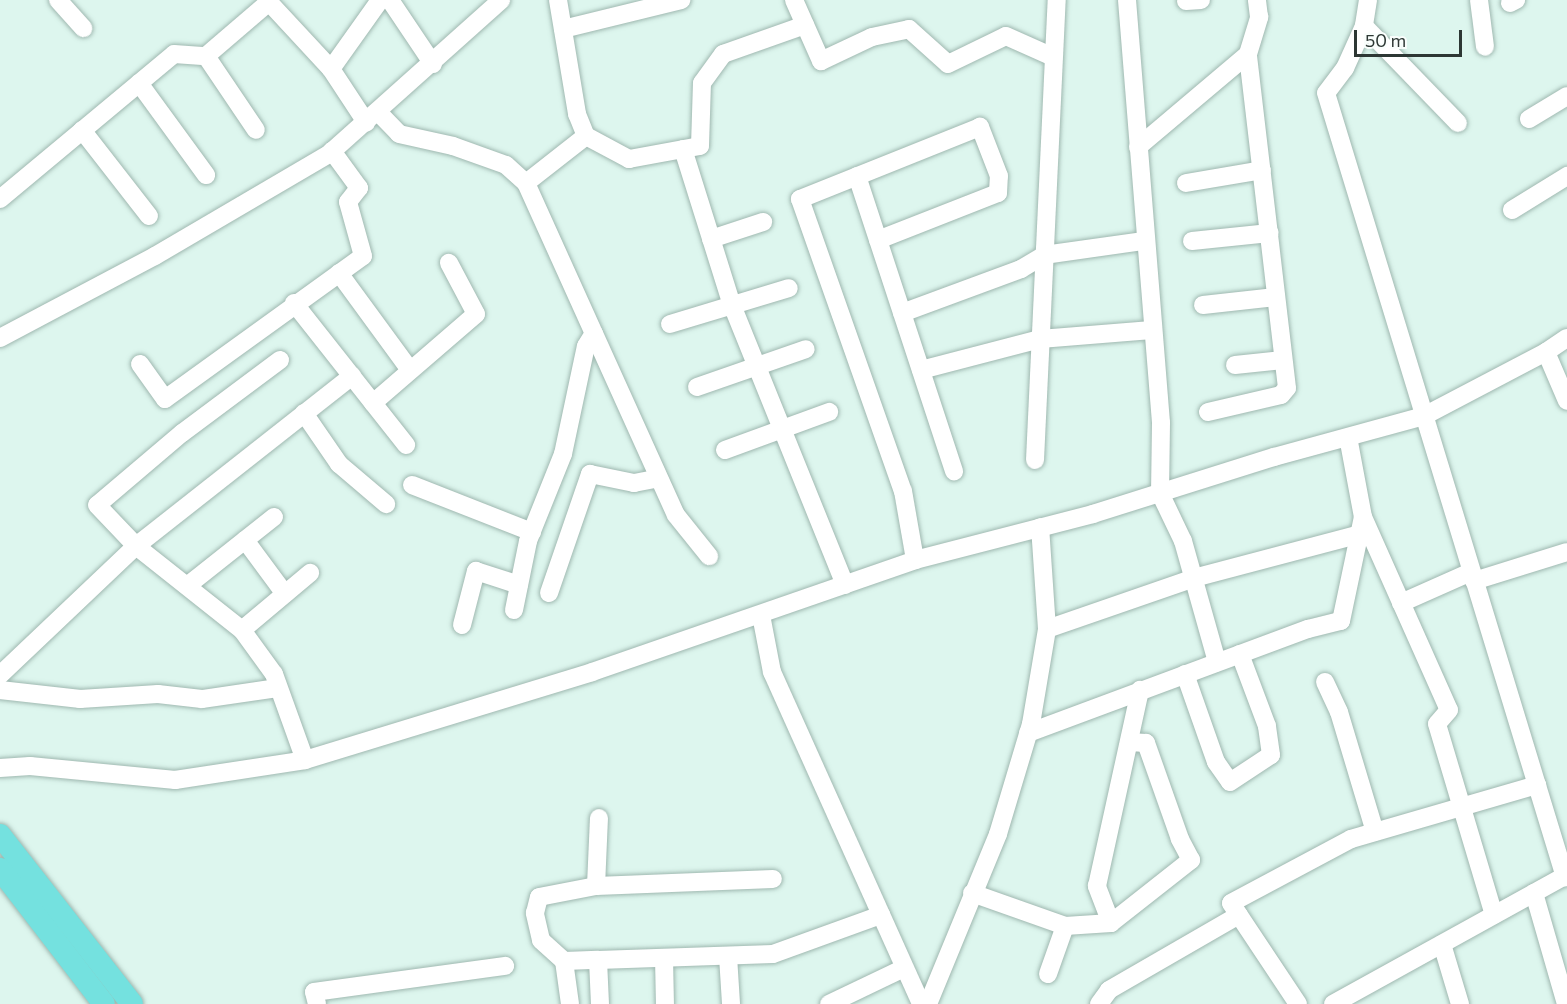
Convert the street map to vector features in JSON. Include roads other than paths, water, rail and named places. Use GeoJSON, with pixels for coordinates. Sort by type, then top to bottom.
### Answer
{"type":"FeatureCollection","features":[{"type":"Feature","properties":{"kind":"main road"},"geometry":{"type":"LineString","coordinates":[[0,835],[132,1004]]}},
{"type":"Feature","properties":{"kind":"main road"},"geometry":{"type":"LineString","coordinates":[[0,869],[104,1004]]}},
{"type":"Feature","properties":{"kind":"street"},"geometry":{"type":"LineString","coordinates":[[58,0],[83,28]]}},
{"type":"Feature","properties":{"kind":"street"},"geometry":{"type":"LineString","coordinates":[[331,69],[380,0]]}},
{"type":"Feature","properties":{"kind":"street"},"geometry":{"type":"LineString","coordinates":[[390,0],[433,64]]}},
{"type":"Feature","properties":{"kind":"street"},"geometry":{"type":"LineString","coordinates":[[0,338],[155,256],[332,151],[433,64],[501,0]]}},
{"type":"Feature","properties":{"kind":"street"},"geometry":{"type":"LineString","coordinates":[[558,0],[577,114],[586,136],[629,159],[700,146],[702,83],[723,54],[805,25]]}},
{"type":"Feature","properties":{"kind":"street"},"geometry":{"type":"LineString","coordinates":[[563,29],[681,0]]}},
{"type":"Feature","properties":{"kind":"street"},"geometry":{"type":"LineString","coordinates":[[794,0],[820,61],[872,37],[909,29],[948,64],[1006,36],[1053,57]]}},
{"type":"Feature","properties":{"kind":"street"},"geometry":{"type":"LineString","coordinates":[[1035,460],[1057,0]]}},
{"type":"Feature","properties":{"kind":"street"},"geometry":{"type":"LineString","coordinates":[[1127,0],[1144,241],[1161,423],[1160,493],[1183,540],[1217,662]]}},
{"type":"Feature","properties":{"kind":"street"},"geometry":{"type":"LineString","coordinates":[[1208,412],[1284,392],[1284,360],[1248,54],[1259,17],[1257,0]]}},
{"type":"Feature","properties":{"kind":"street"},"geometry":{"type":"LineString","coordinates":[[1333,1004],[1566,876],[1326,93],[1345,68],[1364,26],[1368,0]]}},
{"type":"Feature","properties":{"kind":"street"},"geometry":{"type":"LineString","coordinates":[[1479,0],[1485,47]]}},
{"type":"Feature","properties":{"kind":"street"},"geometry":{"type":"LineString","coordinates":[[1,195],[174,54],[206,56],[268,1],[372,117],[399,134],[453,146],[506,165],[526,183],[676,515],[709,556]]}},
{"type":"Feature","properties":{"kind":"street"},"geometry":{"type":"LineString","coordinates":[[1364,26],[1458,123]]}},
{"type":"Feature","properties":{"kind":"street"},"geometry":{"type":"LineString","coordinates":[[1138,147],[1248,54]]}},
{"type":"Feature","properties":{"kind":"street"},"geometry":{"type":"LineString","coordinates":[[206,56],[256,129]]}},
{"type":"Feature","properties":{"kind":"street"},"geometry":{"type":"LineString","coordinates":[[139,83],[206,176]]}},
{"type":"Feature","properties":{"kind":"street"},"geometry":{"type":"LineString","coordinates":[[1529,119],[1567,96]]}},
{"type":"Feature","properties":{"kind":"street"},"geometry":{"type":"LineString","coordinates":[[878,240],[998,193],[999,176],[980,127],[800,199],[903,491],[915,560]]}},
{"type":"Feature","properties":{"kind":"street"},"geometry":{"type":"LineString","coordinates":[[82,130],[149,216]]}},
{"type":"Feature","properties":{"kind":"street"},"geometry":{"type":"LineString","coordinates":[[526,183],[586,136]]}},
{"type":"Feature","properties":{"kind":"street"},"geometry":{"type":"LineString","coordinates":[[683,149],[732,305],[845,585]]}},
{"type":"Feature","properties":{"kind":"street"},"geometry":{"type":"LineString","coordinates":[[140,364],[165,399],[294,303],[363,256],[348,202],[359,188],[332,151]]}},
{"type":"Feature","properties":{"kind":"street"},"geometry":{"type":"LineString","coordinates":[[1186,183],[1262,170]]}},
{"type":"Feature","properties":{"kind":"street"},"geometry":{"type":"LineString","coordinates":[[857,176],[954,471]]}},
{"type":"Feature","properties":{"kind":"street"},"geometry":{"type":"LineString","coordinates":[[1512,210],[1567,176]]}},
{"type":"Feature","properties":{"kind":"street"},"geometry":{"type":"LineString","coordinates":[[711,239],[763,222]]}},
{"type":"Feature","properties":{"kind":"street"},"geometry":{"type":"LineString","coordinates":[[1192,241],[1270,233]]}},
{"type":"Feature","properties":{"kind":"street"},"geometry":{"type":"LineString","coordinates":[[902,314],[1021,268],[1044,255],[1144,241]]}},
{"type":"Feature","properties":{"kind":"street"},"geometry":{"type":"LineString","coordinates":[[373,403],[476,314],[449,263]]}},
{"type":"Feature","properties":{"kind":"street"},"geometry":{"type":"LineString","coordinates":[[339,273],[410,370]]}},
{"type":"Feature","properties":{"kind":"street"},"geometry":{"type":"LineString","coordinates":[[670,324],[789,288]]}},
{"type":"Feature","properties":{"kind":"street"},"geometry":{"type":"LineString","coordinates":[[1203,305],[1276,297]]}},
{"type":"Feature","properties":{"kind":"street"},"geometry":{"type":"LineString","coordinates":[[294,303],[406,445]]}},
{"type":"Feature","properties":{"kind":"street"},"geometry":{"type":"LineString","coordinates":[[921,370],[1040,339],[1152,330]]}},
{"type":"Feature","properties":{"kind":"street"},"geometry":{"type":"LineString","coordinates":[[513,610],[532,532],[563,454],[586,346],[594,333]]}},
{"type":"Feature","properties":{"kind":"street"},"geometry":{"type":"LineString","coordinates":[[0,768],[30,766],[175,780],[305,760],[449,718],[761,615],[915,560],[1040,527],[1424,416],[1546,352],[1567,338]]}},
{"type":"Feature","properties":{"kind":"street"},"geometry":{"type":"LineString","coordinates":[[697,387],[806,350]]}},
{"type":"Feature","properties":{"kind":"street"},"geometry":{"type":"LineString","coordinates":[[1546,352],[1567,401]]}},
{"type":"Feature","properties":{"kind":"street"},"geometry":{"type":"LineString","coordinates":[[280,360],[182,433],[97,505],[136,546],[242,630],[274,674],[277,688],[284,695],[305,760]]}},
{"type":"Feature","properties":{"kind":"street"},"geometry":{"type":"LineString","coordinates":[[1235,365],[1284,360]]}},
{"type":"Feature","properties":{"kind":"street"},"geometry":{"type":"LineString","coordinates":[[0,675],[136,546],[351,376]]}},
{"type":"Feature","properties":{"kind":"street"},"geometry":{"type":"LineString","coordinates":[[725,450],[829,412]]}},
{"type":"Feature","properties":{"kind":"street"},"geometry":{"type":"LineString","coordinates":[[304,413],[339,464],[386,504]]}},
{"type":"Feature","properties":{"kind":"street"},"geometry":{"type":"LineString","coordinates":[[1348,437],[1362,526],[1401,603],[1449,710],[1437,724],[1494,915]]}},
{"type":"Feature","properties":{"kind":"street"},"geometry":{"type":"LineString","coordinates":[[549,593],[590,474],[634,483],[659,478]]}},
{"type":"Feature","properties":{"kind":"street"},"geometry":{"type":"LineString","coordinates":[[412,485],[532,532]]}},
{"type":"Feature","properties":{"kind":"street"},"geometry":{"type":"LineString","coordinates":[[187,586],[274,517]]}},
{"type":"Feature","properties":{"kind":"street"},"geometry":{"type":"LineString","coordinates":[[1047,629],[1194,578],[1362,526]]}},
{"type":"Feature","properties":{"kind":"street"},"geometry":{"type":"LineString","coordinates":[[1028,733],[1217,662],[1341,621],[1362,526]]}},
{"type":"Feature","properties":{"kind":"street"},"geometry":{"type":"LineString","coordinates":[[928,1004],[998,834],[1028,733],[1047,629],[1040,527]]}},
{"type":"Feature","properties":{"kind":"street"},"geometry":{"type":"LineString","coordinates":[[245,540],[285,594]]}},
{"type":"Feature","properties":{"kind":"street"},"geometry":{"type":"LineString","coordinates":[[1401,603],[1473,576],[1567,552]]}},
{"type":"Feature","properties":{"kind":"street"},"geometry":{"type":"LineString","coordinates":[[462,625],[476,571],[519,585]]}},
{"type":"Feature","properties":{"kind":"street"},"geometry":{"type":"LineString","coordinates":[[242,630],[310,573]]}},
{"type":"Feature","properties":{"kind":"street"},"geometry":{"type":"LineString","coordinates":[[761,615],[772,672],[921,1004]]}},
{"type":"Feature","properties":{"kind":"street"},"geometry":{"type":"LineString","coordinates":[[1185,674],[1216,762],[1230,782],[1271,755],[1267,726],[1240,654]]}},
{"type":"Feature","properties":{"kind":"street"},"geometry":{"type":"LineString","coordinates":[[1325,682],[1339,712],[1375,832]]}},
{"type":"Feature","properties":{"kind":"street"},"geometry":{"type":"LineString","coordinates":[[0,690],[80,699],[158,694],[202,699],[277,688]]}},
{"type":"Feature","properties":{"kind":"street"},"geometry":{"type":"LineString","coordinates":[[1111,923],[1097,886],[1140,690]]}},
{"type":"Feature","properties":{"kind":"street"},"geometry":{"type":"LineString","coordinates":[[972,893],[1065,926],[1111,923],[1191,860],[1180,839],[1146,743],[1129,742]]}},
{"type":"Feature","properties":{"kind":"street"},"geometry":{"type":"LineString","coordinates":[[1298,1004],[1232,903],[1351,839],[1537,785]]}},
{"type":"Feature","properties":{"kind":"street"},"geometry":{"type":"LineString","coordinates":[[596,886],[599,818]]}},
{"type":"Feature","properties":{"kind":"street"},"geometry":{"type":"LineString","coordinates":[[570,1004],[564,961],[541,939],[535,901],[549,893],[596,886],[773,879]]}},
{"type":"Feature","properties":{"kind":"street"},"geometry":{"type":"LineString","coordinates":[[1534,893],[1566,1004]]}},
{"type":"Feature","properties":{"kind":"street"},"geometry":{"type":"LineString","coordinates":[[564,961],[772,954],[880,915]]}},
{"type":"Feature","properties":{"kind":"street"},"geometry":{"type":"LineString","coordinates":[[1108,999],[1239,915]]}},
{"type":"Feature","properties":{"kind":"street"},"geometry":{"type":"LineString","coordinates":[[1048,974],[1065,926]]}},
{"type":"Feature","properties":{"kind":"street"},"geometry":{"type":"LineString","coordinates":[[1442,944],[1460,1004]]}},
{"type":"Feature","properties":{"kind":"street"},"geometry":{"type":"LineString","coordinates":[[728,956],[731,1004]]}},
{"type":"Feature","properties":{"kind":"street"},"geometry":{"type":"LineString","coordinates":[[664,958],[665,1004]]}},
{"type":"Feature","properties":{"kind":"street"},"geometry":{"type":"LineString","coordinates":[[598,960],[600,1004]]}},
{"type":"Feature","properties":{"kind":"street"},"geometry":{"type":"LineString","coordinates":[[317,1004],[314,992],[505,966]]}},
{"type":"Feature","properties":{"kind":"street"},"geometry":{"type":"LineString","coordinates":[[829,1004],[904,968]]}}]}
